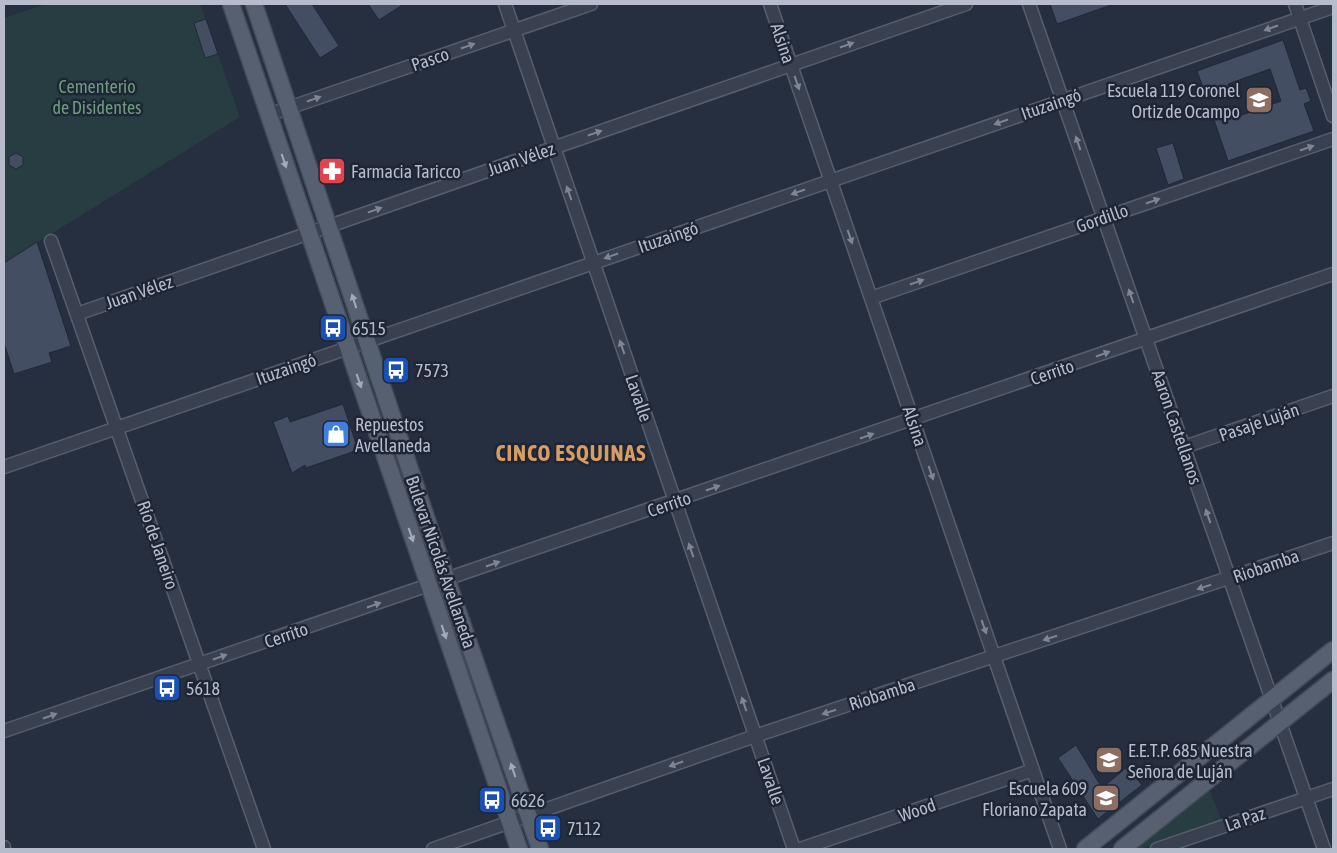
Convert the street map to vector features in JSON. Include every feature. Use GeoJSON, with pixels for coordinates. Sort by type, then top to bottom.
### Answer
{"type":"FeatureCollection","features":[{"type":"Feature","properties":{"kind":"main road","name":"Bulevar Nicolás Avellaneda"},"geometry":{"type":"LineString","coordinates":[[231,4],[518,849]]}},
{"type":"Feature","properties":{"kind":"main road","name":"Bulevar Nicolás Avellaneda"},"geometry":{"type":"LineString","coordinates":[[254,4],[447,580],[540,849]]}},
{"type":"Feature","properties":{"kind":"main road"},"geometry":{"type":"LineString","coordinates":[[1085,849],[1333,650]]}},
{"type":"Feature","properties":{"kind":"main road"},"geometry":{"type":"LineString","coordinates":[[1122,849],[1333,680]]}},
{"type":"Feature","properties":{"kind":"street","name":"Lavalle"},"geometry":{"type":"LineString","coordinates":[[505,4],[794,849]]}},
{"type":"Feature","properties":{"kind":"street","name":"Pasco"},"geometry":{"type":"LineString","coordinates":[[268,115],[591,4]]}},
{"type":"Feature","properties":{"kind":"street","name":"Alsina"},"geometry":{"type":"LineString","coordinates":[[770,4],[1060,849]]}},
{"type":"Feature","properties":{"kind":"street","name":"Juan Vélez"},"geometry":{"type":"LineString","coordinates":[[77,314],[966,4]]}},
{"type":"Feature","properties":{"kind":"street","name":"Aaron Castellanos"},"geometry":{"type":"LineString","coordinates":[[1029,4],[1324,849]]}},
{"type":"Feature","properties":{"kind":"street"},"geometry":{"type":"LineString","coordinates":[[1295,4],[1333,116]]}},
{"type":"Feature","properties":{"kind":"street","name":"Ituzaingó"},"geometry":{"type":"LineString","coordinates":[[4,467],[1333,7]]}},
{"type":"Feature","properties":{"kind":"street","name":"Gordillo"},"geometry":{"type":"LineString","coordinates":[[871,298],[1333,139]]}},
{"type":"Feature","properties":{"kind":"street","name":"Río de Janeiro"},"geometry":{"type":"LineString","coordinates":[[51,241],[264,849]]}},
{"type":"Feature","properties":{"kind":"street","name":"Cerrito"},"geometry":{"type":"LineString","coordinates":[[4,731],[1333,274]]}},
{"type":"Feature","properties":{"kind":"street","name":"Pasaje Luján"},"geometry":{"type":"LineString","coordinates":[[1184,447],[1333,396]]}},
{"type":"Feature","properties":{"kind":"street","name":"Riobamba"},"geometry":{"type":"LineString","coordinates":[[432,849],[755,736],[1333,544]]}},
{"type":"Feature","properties":{"kind":"street","name":"Wood"},"geometry":{"type":"LineString","coordinates":[[800,849],[1033,770]]}},
{"type":"Feature","properties":{"kind":"street","name":"La Paz"},"geometry":{"type":"LineString","coordinates":[[1157,849],[1333,789]]}},
{"type":"Feature","properties":{"kind":"green space","name":"Cementerio de Disidentes"},"geometry":{"type":"Polygon","coordinates":[[[46,4],[200,4],[240,117],[4,263],[4,18],[46,4]]]}},
{"type":"Feature","properties":{"kind":"green space"},"geometry":{"type":"Polygon","coordinates":[[[1209,789],[1222,822],[1141,849],[1135,849],[1209,789]]]}},
{"type":"Feature","properties":{"kind":"building"},"geometry":{"type":"Polygon","coordinates":[[[285,4],[312,4],[339,46],[320,58],[285,4]]]}},
{"type":"Feature","properties":{"kind":"building"},"geometry":{"type":"Polygon","coordinates":[[[368,4],[404,4],[379,20],[368,4]]]}},
{"type":"Feature","properties":{"kind":"building"},"geometry":{"type":"Polygon","coordinates":[[[1050,4],[1111,4],[1111,5],[1057,24],[1050,4]]]}},
{"type":"Feature","properties":{"kind":"building"},"geometry":{"type":"Polygon","coordinates":[[[206,19],[218,54],[205,58],[194,23],[206,19]]]}},
{"type":"Feature","properties":{"kind":"building","name":"Escuela 119 Coronel Ortiz de Ocampo"},"geometry":{"type":"Polygon","coordinates":[[[1283,40],[1300,90],[1306,88],[1311,101],[1304,104],[1314,131],[1228,161],[1213,117],[1236,108],[1239,116],[1281,101],[1270,69],[1228,84],[1230,91],[1207,99],[1197,71],[1283,40]]]}},
{"type":"Feature","properties":{"kind":"building"},"geometry":{"type":"Polygon","coordinates":[[[1173,143],[1184,179],[1168,185],[1156,148],[1173,143]]]}},
{"type":"Feature","properties":{"kind":"building"},"geometry":{"type":"Polygon","coordinates":[[[16,153],[23,157],[23,165],[16,169],[9,165],[9,157],[16,153]]]}},
{"type":"Feature","properties":{"kind":"building"},"geometry":{"type":"Polygon","coordinates":[[[37,242],[71,346],[49,353],[52,362],[14,374],[4,343],[4,263],[37,242]]]}},
{"type":"Feature","properties":{"kind":"building"},"geometry":{"type":"Polygon","coordinates":[[[343,404],[358,450],[306,468],[305,465],[292,473],[273,422],[288,416],[290,422],[343,404]]]}},
{"type":"Feature","properties":{"kind":"building"},"geometry":{"type":"Polygon","coordinates":[[[1076,745],[1102,788],[1127,767],[1142,785],[1098,819],[1058,758],[1076,745]]]}},
{"type":"Feature","properties":{"kind":"place","name":"Escuela 119 Coronel Ortiz de Ocampo"},"geometry":{"type":"Point","coordinates":[1259,100]}},
{"type":"Feature","properties":{"kind":"place","name":"Farmacia Taricco"},"geometry":{"type":"Point","coordinates":[332,171]}},
{"type":"Feature","properties":{"kind":"place","name":"6515"},"geometry":{"type":"Point","coordinates":[333,328]}},
{"type":"Feature","properties":{"kind":"place","name":"7573"},"geometry":{"type":"Point","coordinates":[396,370]}},
{"type":"Feature","properties":{"kind":"place","name":"Repuestos Avellaneda"},"geometry":{"type":"Point","coordinates":[336,434]}},
{"type":"Feature","properties":{"kind":"place","name":"5618"},"geometry":{"type":"Point","coordinates":[167,688]}},
{"type":"Feature","properties":{"kind":"place","name":"E.E.T.P. 685 Nuestra Señora de Luján"},"geometry":{"type":"Point","coordinates":[1109,760]}},
{"type":"Feature","properties":{"kind":"place","name":"Escuela 609 Floriano Zapata"},"geometry":{"type":"Point","coordinates":[1106,798]}},
{"type":"Feature","properties":{"kind":"place","name":"6626"},"geometry":{"type":"Point","coordinates":[492,800]}},
{"type":"Feature","properties":{"kind":"place","name":"7112"},"geometry":{"type":"Point","coordinates":[548,828]}},
{"type":"Feature","properties":{"kind":"district","name":"CINCO ESQUINAS"},"geometry":{"type":"Point","coordinates":[571,453]}}]}
